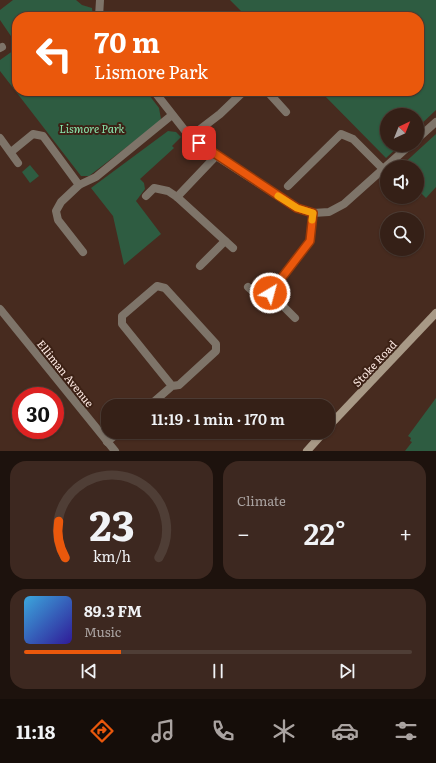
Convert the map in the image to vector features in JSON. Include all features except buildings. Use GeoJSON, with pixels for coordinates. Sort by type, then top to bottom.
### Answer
{"type":"FeatureCollection","features":[{"type":"Feature","properties":{"kind":"main road","name":"Stoke Road"},"geometry":{"type":"LineString","coordinates":[[335,420],[436,313]]}},
{"type":"Feature","properties":{"kind":"main road"},"geometry":{"type":"LineString","coordinates":[[307,451],[318,439]]}},
{"type":"Feature","properties":{"kind":"street"},"geometry":{"type":"LineString","coordinates":[[99,12],[100,0]]}},
{"type":"Feature","properties":{"kind":"street"},"geometry":{"type":"LineString","coordinates":[[158,96],[190,137],[216,156],[297,208],[313,213],[329,212],[344,204],[380,172]]}},
{"type":"Feature","properties":{"kind":"street"},"geometry":{"type":"LineString","coordinates":[[190,137],[220,114],[239,96]]}},
{"type":"Feature","properties":{"kind":"street"},"geometry":{"type":"LineString","coordinates":[[272,96],[286,112]]}},
{"type":"Feature","properties":{"kind":"street"},"geometry":{"type":"LineString","coordinates":[[84,252],[58,220],[56,211],[61,202],[79,185],[96,177],[172,115]]}},
{"type":"Feature","properties":{"kind":"street"},"geometry":{"type":"LineString","coordinates":[[424,133],[436,122]]}},
{"type":"Feature","properties":{"kind":"street"},"geometry":{"type":"LineString","coordinates":[[11,152],[33,134],[43,136],[79,185]]}},
{"type":"Feature","properties":{"kind":"street"},"geometry":{"type":"LineString","coordinates":[[288,186],[340,134],[353,139],[380,166]]}},
{"type":"Feature","properties":{"kind":"street"},"geometry":{"type":"LineString","coordinates":[[0,138],[18,163]]}},
{"type":"Feature","properties":{"kind":"street"},"geometry":{"type":"LineString","coordinates":[[393,160],[402,152]]}},
{"type":"Feature","properties":{"kind":"street"},"geometry":{"type":"LineString","coordinates":[[177,197],[216,156]]}},
{"type":"Feature","properties":{"kind":"street"},"geometry":{"type":"LineString","coordinates":[[146,196],[154,188],[168,191],[177,197],[233,248]]}},
{"type":"Feature","properties":{"kind":"street"},"geometry":{"type":"LineString","coordinates":[[248,287],[256,294],[270,293],[310,241],[313,213]]}},
{"type":"Feature","properties":{"kind":"street"},"geometry":{"type":"LineString","coordinates":[[200,266],[225,241]]}},
{"type":"Feature","properties":{"kind":"street"},"geometry":{"type":"LineString","coordinates":[[157,399],[172,386],[179,385],[216,351],[216,344],[165,288],[157,286],[122,316],[122,324],[172,386]]}},
{"type":"Feature","properties":{"kind":"street"},"geometry":{"type":"LineString","coordinates":[[270,293],[295,318]]}},
{"type":"Feature","properties":{"kind":"street","name":"Elliman Avenue"},"geometry":{"type":"LineString","coordinates":[[0,309],[115,451]]}},
{"type":"Feature","properties":{"kind":"street"},"geometry":{"type":"LineString","coordinates":[[107,442],[111,439]]}},
{"type":"Feature","properties":{"kind":"green space"},"geometry":{"type":"Polygon","coordinates":[[[13,0],[76,0],[82,5],[92,8],[92,12],[12,12],[12,38],[0,20],[0,10],[13,0]]]}},
{"type":"Feature","properties":{"kind":"green space"},"geometry":{"type":"Polygon","coordinates":[[[230,0],[436,0],[436,110],[424,121],[424,108],[380,108],[380,152],[325,96],[424,96],[424,12],[242,12],[230,0]]]}},
{"type":"Feature","properties":{"kind":"green space","name":"Lismore Park"},"geometry":{"type":"Polygon","coordinates":[[[12,52],[12,87],[0,71],[0,60],[12,52]]]}},
{"type":"Feature","properties":{"kind":"green space","name":"Lismore Park"},"geometry":{"type":"Polygon","coordinates":[[[19,96],[150,96],[159,108],[161,119],[158,123],[89,176],[81,176],[19,96]]]}},
{"type":"Feature","properties":{"kind":"green space"},"geometry":{"type":"Polygon","coordinates":[[[168,131],[176,132],[181,137],[172,146],[174,148],[140,179],[144,183],[145,189],[136,201],[161,234],[124,265],[113,216],[91,188],[168,131]]]}},
{"type":"Feature","properties":{"kind":"green space"},"geometry":{"type":"Polygon","coordinates":[[[436,134],[436,187],[426,198],[424,196],[424,160],[408,160],[416,152],[424,152],[424,145],[436,134]]]}},
{"type":"Feature","properties":{"kind":"green space"},"geometry":{"type":"Polygon","coordinates":[[[380,152],[392,152],[386,158],[380,152]]]}},
{"type":"Feature","properties":{"kind":"green space"},"geometry":{"type":"Polygon","coordinates":[[[30,165],[39,176],[30,183],[22,172],[30,165]]]}},
{"type":"Feature","properties":{"kind":"green space"},"geometry":{"type":"Polygon","coordinates":[[[436,398],[436,451],[405,451],[412,442],[410,441],[411,438],[408,436],[436,398]]]}},
{"type":"Feature","properties":{"kind":"slow traffic"},"geometry":{"type":"LineString","coordinates":[[278,196],[297,208],[313,213],[312,220]]}},
{"type":"Feature","properties":{"kind":"route"},"geometry":{"type":"LineString","coordinates":[[199,143],[216,156],[297,208],[313,213],[310,241],[270,293]]}}]}
